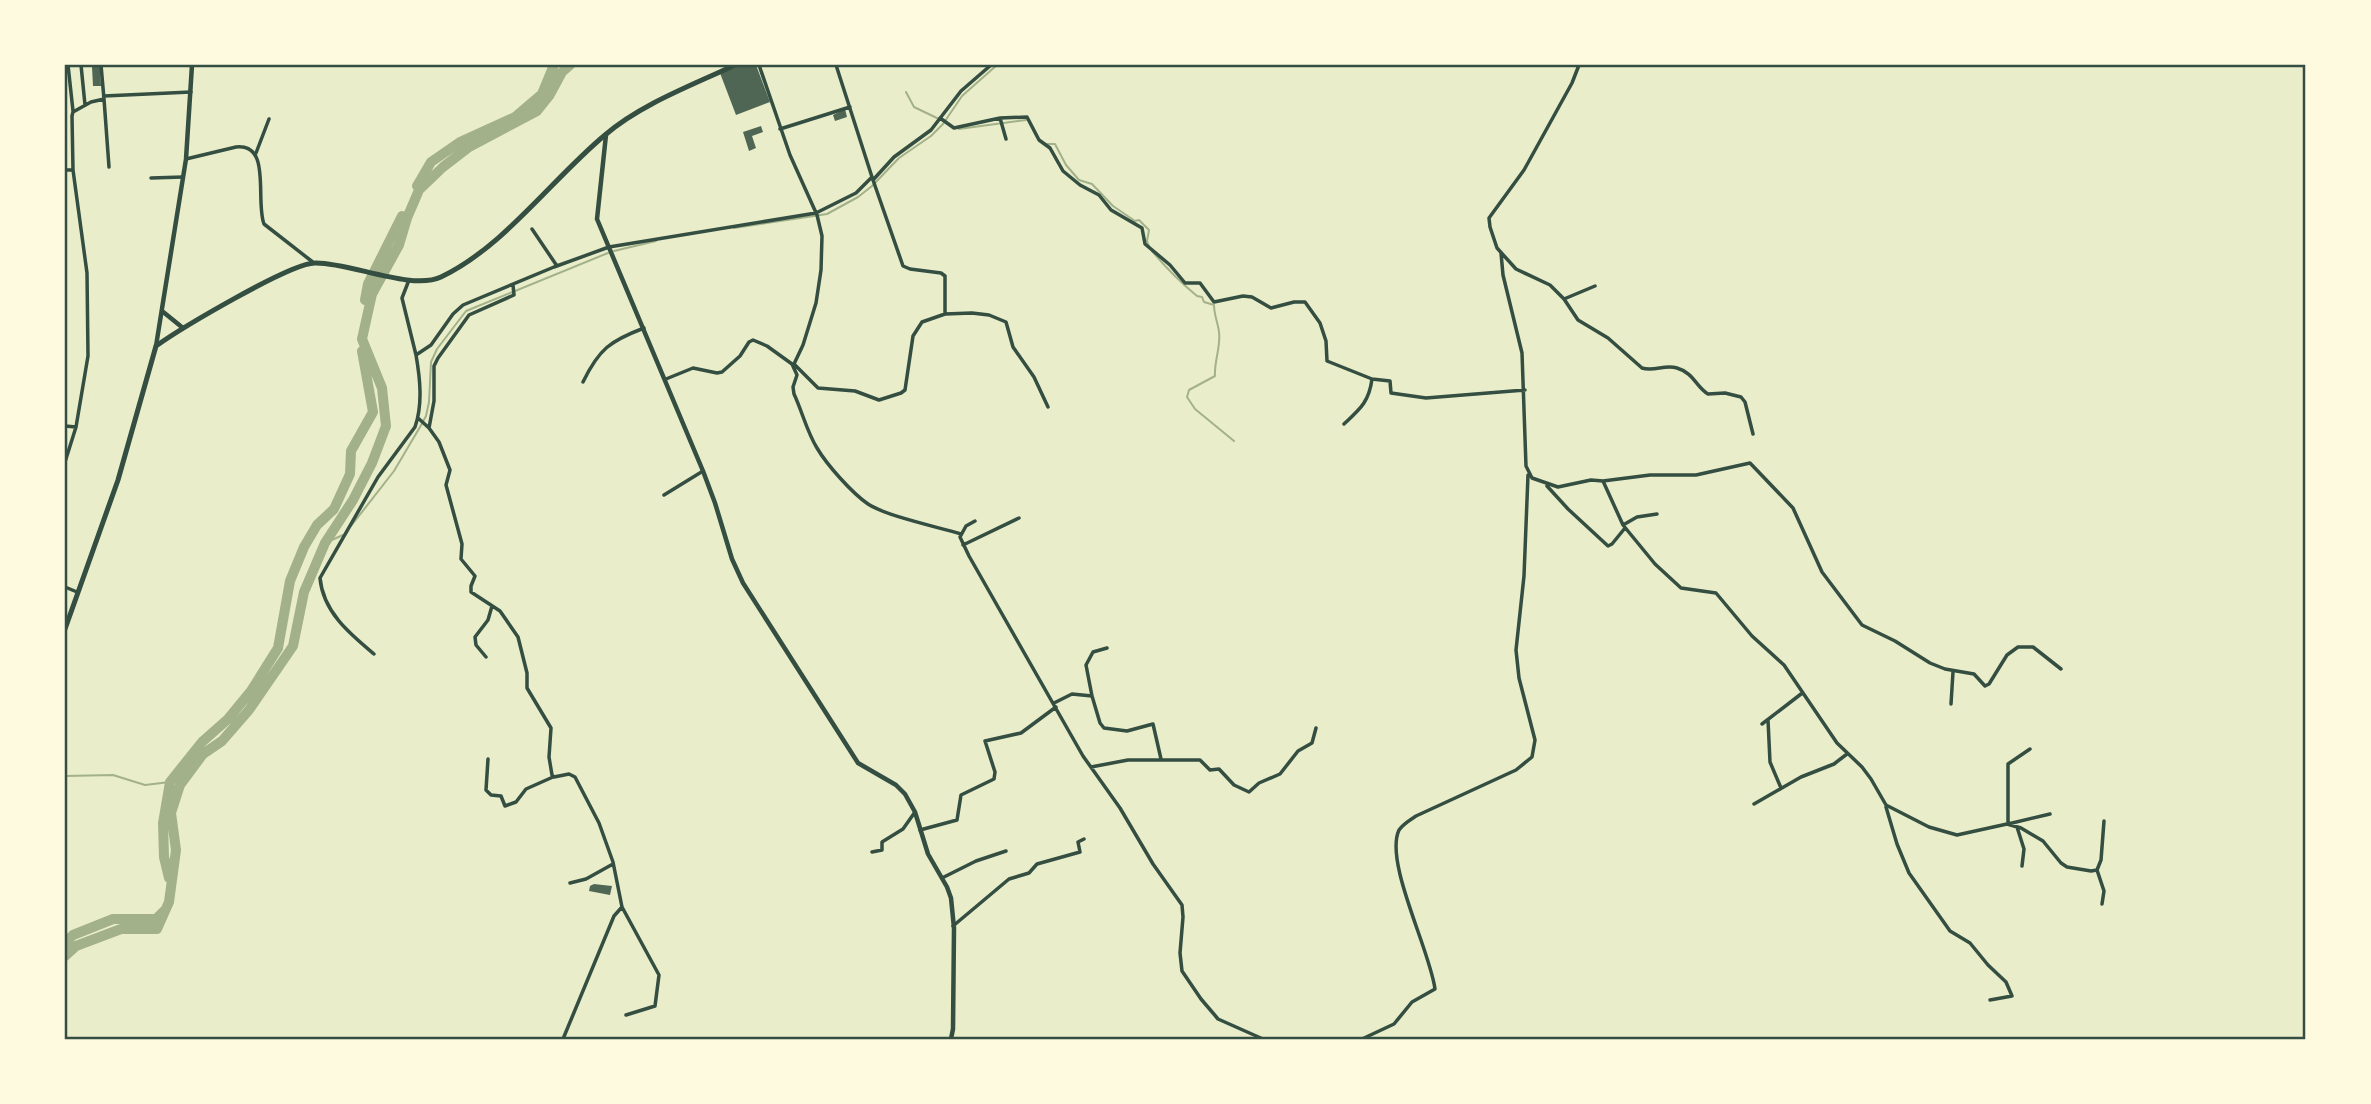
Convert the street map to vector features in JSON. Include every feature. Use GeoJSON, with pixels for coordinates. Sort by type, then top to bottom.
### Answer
{"type":"FeatureCollection","features":[{"type":"Feature","properties":{"kind":"main road"},"geometry":{"type":"LineString","coordinates":[[65,629],[118,480],[156,346],[183,328],[279,276],[314,263],[409,280],[438,279],[468,261],[521,216],[606,133],[624,120],[735,65]]}},
{"type":"Feature","properties":{"kind":"street"},"geometry":{"type":"LineString","coordinates":[[65,463],[76,427],[88,356],[87,272],[73,170],[73,112],[68,65]]}},
{"type":"Feature","properties":{"kind":"street"},"geometry":{"type":"LineString","coordinates":[[81,65],[85,105]]}},
{"type":"Feature","properties":{"kind":"street"},"geometry":{"type":"LineString","coordinates":[[102,65],[109,167]]}},
{"type":"Feature","properties":{"kind":"street"},"geometry":{"type":"LineString","coordinates":[[156,346],[186,159],[192,65]]}},
{"type":"Feature","properties":{"kind":"street"},"geometry":{"type":"LineString","coordinates":[[759,65],[780,129],[819,221],[822,246],[819,284],[808,331],[794,364],[797,376],[793,390],[815,445],[842,479],[869,505],[961,534]]}},
{"type":"Feature","properties":{"kind":"street"},"geometry":{"type":"LineString","coordinates":[[836,65],[903,266],[945,276],[945,314]]}},
{"type":"Feature","properties":{"kind":"street"},"geometry":{"type":"LineString","coordinates":[[416,355],[431,345],[453,314],[463,306],[557,266],[610,248],[817,214],[873,182],[894,157],[941,121],[961,91],[991,65]]}},
{"type":"Feature","properties":{"kind":"street"},"geometry":{"type":"LineString","coordinates":[[1579,65],[1572,83],[1524,170],[1489,218],[1494,242],[1516,269],[1550,285],[1564,299],[1578,320],[1603,334],[1642,368],[1678,368],[1697,380],[1704,392],[1741,397],[1753,434]]}},
{"type":"Feature","properties":{"kind":"street"},"geometry":{"type":"LineString","coordinates":[[73,112],[104,98],[191,92]]}},
{"type":"Feature","properties":{"kind":"street"},"geometry":{"type":"LineString","coordinates":[[780,129],[850,107]]}},
{"type":"Feature","properties":{"kind":"street"},"geometry":{"type":"LineString","coordinates":[[941,121],[954,128],[1000,118],[1027,117],[1039,140],[1050,148],[1063,171],[1080,185],[1099,195],[1111,210],[1142,228],[1145,244],[1170,265],[1185,283],[1200,283],[1214,302],[1243,296],[1274,308],[1305,302],[1320,323],[1326,341],[1326,360],[1372,379],[1391,382],[1391,393],[1426,398],[1525,390]]}},
{"type":"Feature","properties":{"kind":"street"},"geometry":{"type":"LineString","coordinates":[[1000,118],[1006,139]]}},
{"type":"Feature","properties":{"kind":"street"},"geometry":{"type":"LineString","coordinates":[[269,119],[256,153],[260,168],[262,219],[269,230],[314,263]]}},
{"type":"Feature","properties":{"kind":"street"},"geometry":{"type":"LineString","coordinates":[[606,133],[597,214],[599,224],[703,471],[732,559],[743,583],[859,763],[896,785],[905,794],[915,812],[928,854],[950,893],[953,926],[951,1039]]}},
{"type":"Feature","properties":{"kind":"street"},"geometry":{"type":"LineString","coordinates":[[186,159],[244,146],[256,153]]}},
{"type":"Feature","properties":{"kind":"street"},"geometry":{"type":"LineString","coordinates":[[65,170],[73,170]]}},
{"type":"Feature","properties":{"kind":"street"},"geometry":{"type":"LineString","coordinates":[[151,178],[183,177]]}},
{"type":"Feature","properties":{"kind":"street"},"geometry":{"type":"LineString","coordinates":[[532,229],[557,266]]}},
{"type":"Feature","properties":{"kind":"street"},"geometry":{"type":"LineString","coordinates":[[1362,1039],[1394,1024],[1412,1002],[1436,987],[1397,866],[1396,842],[1403,824],[1516,770],[1532,757],[1535,748],[1519,678],[1516,650],[1524,576],[1528,474],[1525,390],[1520,337],[1503,275],[1501,253]]}},
{"type":"Feature","properties":{"kind":"street"},"geometry":{"type":"LineString","coordinates":[[374,654],[353,637],[335,617],[320,578],[378,477],[419,419],[420,386],[416,355],[402,298],[409,280]]}},
{"type":"Feature","properties":{"kind":"street"},"geometry":{"type":"LineString","coordinates":[[427,427],[434,404],[434,366],[438,358],[469,316],[514,294],[513,286]]}},
{"type":"Feature","properties":{"kind":"street"},"geometry":{"type":"LineString","coordinates":[[1564,299],[1595,286]]}},
{"type":"Feature","properties":{"kind":"street"},"geometry":{"type":"LineString","coordinates":[[162,311],[183,328]]}},
{"type":"Feature","properties":{"kind":"street"},"geometry":{"type":"LineString","coordinates":[[666,379],[693,368],[722,372],[753,340],[794,364],[821,389],[855,391],[879,400],[905,390],[912,336],[922,322],[945,314],[986,314],[1005,322],[1013,347],[1034,377],[1048,407]]}},
{"type":"Feature","properties":{"kind":"street"},"geometry":{"type":"LineString","coordinates":[[583,382],[597,356],[615,340],[644,328]]}},
{"type":"Feature","properties":{"kind":"street"},"geometry":{"type":"LineString","coordinates":[[1344,424],[1361,410],[1372,379]]}},
{"type":"Feature","properties":{"kind":"street"},"geometry":{"type":"LineString","coordinates":[[419,419],[439,442],[450,470],[446,485],[461,544],[461,559],[475,576],[471,592],[500,611],[517,637],[527,670],[527,688],[551,728],[549,757],[550,770],[554,777]]}},
{"type":"Feature","properties":{"kind":"street"},"geometry":{"type":"LineString","coordinates":[[65,426],[76,427]]}},
{"type":"Feature","properties":{"kind":"street"},"geometry":{"type":"LineString","coordinates":[[1528,474],[1545,484],[1558,487],[1591,480],[1650,475],[1700,475],[1750,463],[1793,508],[1822,572],[1862,625],[1895,640],[1930,663],[1953,671],[1971,673],[1984,685],[1988,685],[2013,649],[2024,646],[2038,650],[2061,669]]}},
{"type":"Feature","properties":{"kind":"street"},"geometry":{"type":"LineString","coordinates":[[664,495],[703,471]]}},
{"type":"Feature","properties":{"kind":"street"},"geometry":{"type":"LineString","coordinates":[[1603,481],[1624,526],[1642,551],[1677,585],[1686,589],[1716,593],[1752,636],[1784,665],[1801,694],[1847,753],[1867,773],[1886,805],[1897,845],[1909,873],[1950,931],[1969,943],[2006,982],[2012,996],[1990,1000]]}},
{"type":"Feature","properties":{"kind":"street"},"geometry":{"type":"LineString","coordinates":[[1545,484],[1608,545],[1612,544],[1624,526],[1637,517],[1657,513]]}},
{"type":"Feature","properties":{"kind":"street"},"geometry":{"type":"LineString","coordinates":[[963,545],[1019,518]]}},
{"type":"Feature","properties":{"kind":"street"},"geometry":{"type":"LineString","coordinates":[[961,534],[975,521]]}},
{"type":"Feature","properties":{"kind":"street"},"geometry":{"type":"LineString","coordinates":[[961,534],[963,545],[1091,767],[1182,905],[1182,971],[1218,1018],[1264,1039]]}},
{"type":"Feature","properties":{"kind":"street"},"geometry":{"type":"LineString","coordinates":[[65,587],[79,592]]}},
{"type":"Feature","properties":{"kind":"street"},"geometry":{"type":"LineString","coordinates":[[486,657],[477,645],[475,637],[488,620],[492,606]]}},
{"type":"Feature","properties":{"kind":"street"},"geometry":{"type":"LineString","coordinates":[[1107,648],[1093,652],[1086,665],[1091,696],[1100,723],[1104,728],[1127,731],[1153,725],[1161,759]]}},
{"type":"Feature","properties":{"kind":"street"},"geometry":{"type":"LineString","coordinates":[[1951,704],[1953,671]]}},
{"type":"Feature","properties":{"kind":"street"},"geometry":{"type":"LineString","coordinates":[[920,830],[957,820],[961,795],[994,779],[995,772],[985,741],[1021,733],[1072,694],[1091,696]]}},
{"type":"Feature","properties":{"kind":"street"},"geometry":{"type":"LineString","coordinates":[[1762,724],[1801,694]]}},
{"type":"Feature","properties":{"kind":"street"},"geometry":{"type":"LineString","coordinates":[[1768,720],[1770,762],[1781,788]]}},
{"type":"Feature","properties":{"kind":"street"},"geometry":{"type":"LineString","coordinates":[[1091,767],[1128,760],[1202,760],[1211,771],[1219,769],[1234,785],[1249,792],[1259,783],[1282,772],[1298,751],[1312,743],[1316,728]]}},
{"type":"Feature","properties":{"kind":"street"},"geometry":{"type":"LineString","coordinates":[[2008,824],[2008,764],[2030,749]]}},
{"type":"Feature","properties":{"kind":"street"},"geometry":{"type":"LineString","coordinates":[[1754,804],[1811,772],[1833,764],[1847,753]]}},
{"type":"Feature","properties":{"kind":"street"},"geometry":{"type":"LineString","coordinates":[[488,759],[486,790],[491,795],[500,796],[505,806],[516,802],[526,789],[554,777],[569,774],[575,777],[599,823],[613,864],[622,907],[660,979],[655,1006],[626,1015]]}},
{"type":"Feature","properties":{"kind":"street"},"geometry":{"type":"LineString","coordinates":[[1886,805],[1929,827],[1957,835],[2050,814]]}},
{"type":"Feature","properties":{"kind":"street"},"geometry":{"type":"LineString","coordinates":[[872,852],[882,850],[882,842],[903,829],[915,812]]}},
{"type":"Feature","properties":{"kind":"street"},"geometry":{"type":"LineString","coordinates":[[2102,904],[2104,891],[2097,870],[2101,860],[2104,821]]}},
{"type":"Feature","properties":{"kind":"street"},"geometry":{"type":"LineString","coordinates":[[2008,824],[2043,841],[2067,867],[2091,872],[2097,870]]}},
{"type":"Feature","properties":{"kind":"street"},"geometry":{"type":"LineString","coordinates":[[2017,827],[2024,849],[2022,866]]}},
{"type":"Feature","properties":{"kind":"street"},"geometry":{"type":"LineString","coordinates":[[953,926],[1009,879],[1029,873],[1037,864],[1080,852],[1078,842],[1084,839]]}},
{"type":"Feature","properties":{"kind":"street"},"geometry":{"type":"LineString","coordinates":[[942,878],[1006,850]]}},
{"type":"Feature","properties":{"kind":"street"},"geometry":{"type":"LineString","coordinates":[[570,883],[586,879],[613,864]]}},
{"type":"Feature","properties":{"kind":"street"},"geometry":{"type":"LineString","coordinates":[[563,1039],[614,916],[622,907]]}},
{"type":"Feature","properties":{"kind":"building"},"geometry":{"type":"Polygon","coordinates":[[[741,65],[756,65],[770,102],[736,115],[720,73],[741,65]]]}},
{"type":"Feature","properties":{"kind":"building"},"geometry":{"type":"Polygon","coordinates":[[[100,66],[101,86],[93,86],[92,67],[100,66]]]}},
{"type":"Feature","properties":{"kind":"building"},"geometry":{"type":"Polygon","coordinates":[[[845,109],[847,117],[835,121],[833,115],[845,109]]]}},
{"type":"Feature","properties":{"kind":"building"},"geometry":{"type":"Polygon","coordinates":[[[761,126],[763,132],[752,136],[756,148],[749,151],[743,132],[761,126]]]}},
{"type":"Feature","properties":{"kind":"building"},"geometry":{"type":"Polygon","coordinates":[[[594,884],[612,886],[610,895],[589,891],[594,884]]]}},
{"type":"Feature","properties":{"kind":"waterway"},"geometry":{"type":"LineString","coordinates":[[417,186],[431,162],[460,142],[515,117],[542,94],[554,65]]}},
{"type":"Feature","properties":{"kind":"waterway"},"geometry":{"type":"LineString","coordinates":[[65,956],[76,946],[121,929],[157,929],[169,902],[176,850],[171,813],[180,785],[203,754],[222,741],[249,710],[293,646],[304,592],[325,543],[353,500],[372,463],[386,426],[382,388],[362,339],[372,294],[399,245],[419,190],[469,147],[537,111],[562,72],[570,65]]}},
{"type":"Feature","properties":{"kind":"waterway"},"geometry":{"type":"LineString","coordinates":[[734,228],[827,214],[858,197],[899,158],[931,136],[943,124],[962,96],[997,65]]}},
{"type":"Feature","properties":{"kind":"waterway"},"geometry":{"type":"LineString","coordinates":[[906,92],[914,107],[939,119]]}},
{"type":"Feature","properties":{"kind":"waterway"},"geometry":{"type":"LineString","coordinates":[[959,129],[1026,120]]}},
{"type":"Feature","properties":{"kind":"waterway"},"geometry":{"type":"LineString","coordinates":[[1047,144],[1055,144],[1066,165],[1079,180],[1092,184],[1113,206],[1135,221],[1139,220],[1149,230],[1149,246]]}},
{"type":"Feature","properties":{"kind":"waterway"},"geometry":{"type":"LineString","coordinates":[[365,300],[368,284],[402,216]]}},
{"type":"Feature","properties":{"kind":"waterway"},"geometry":{"type":"LineString","coordinates":[[614,251],[656,241]]}},
{"type":"Feature","properties":{"kind":"waterway"},"geometry":{"type":"LineString","coordinates":[[1152,251],[1191,291],[1202,297],[1204,302],[1214,305],[1219,338],[1215,376],[1189,390],[1187,397],[1195,409],[1234,441]]}},
{"type":"Feature","properties":{"kind":"waterway"},"geometry":{"type":"LineString","coordinates":[[351,526],[394,471],[426,416],[431,362],[437,349],[466,311],[608,253]]}},
{"type":"Feature","properties":{"kind":"waterway"},"geometry":{"type":"LineString","coordinates":[[169,878],[164,857],[163,823],[170,782],[202,742],[228,719],[251,691],[278,648],[290,581],[304,547],[317,525],[334,509],[350,474],[351,451],[373,412],[362,351]]}},
{"type":"Feature","properties":{"kind":"waterway"},"geometry":{"type":"LineString","coordinates":[[325,543],[343,535]]}},
{"type":"Feature","properties":{"kind":"waterway"},"geometry":{"type":"LineString","coordinates":[[65,776],[113,775],[145,785],[170,782]]}},
{"type":"Feature","properties":{"kind":"waterway"},"geometry":{"type":"LineString","coordinates":[[65,943],[73,935],[113,919],[156,919],[164,911]]}}]}
